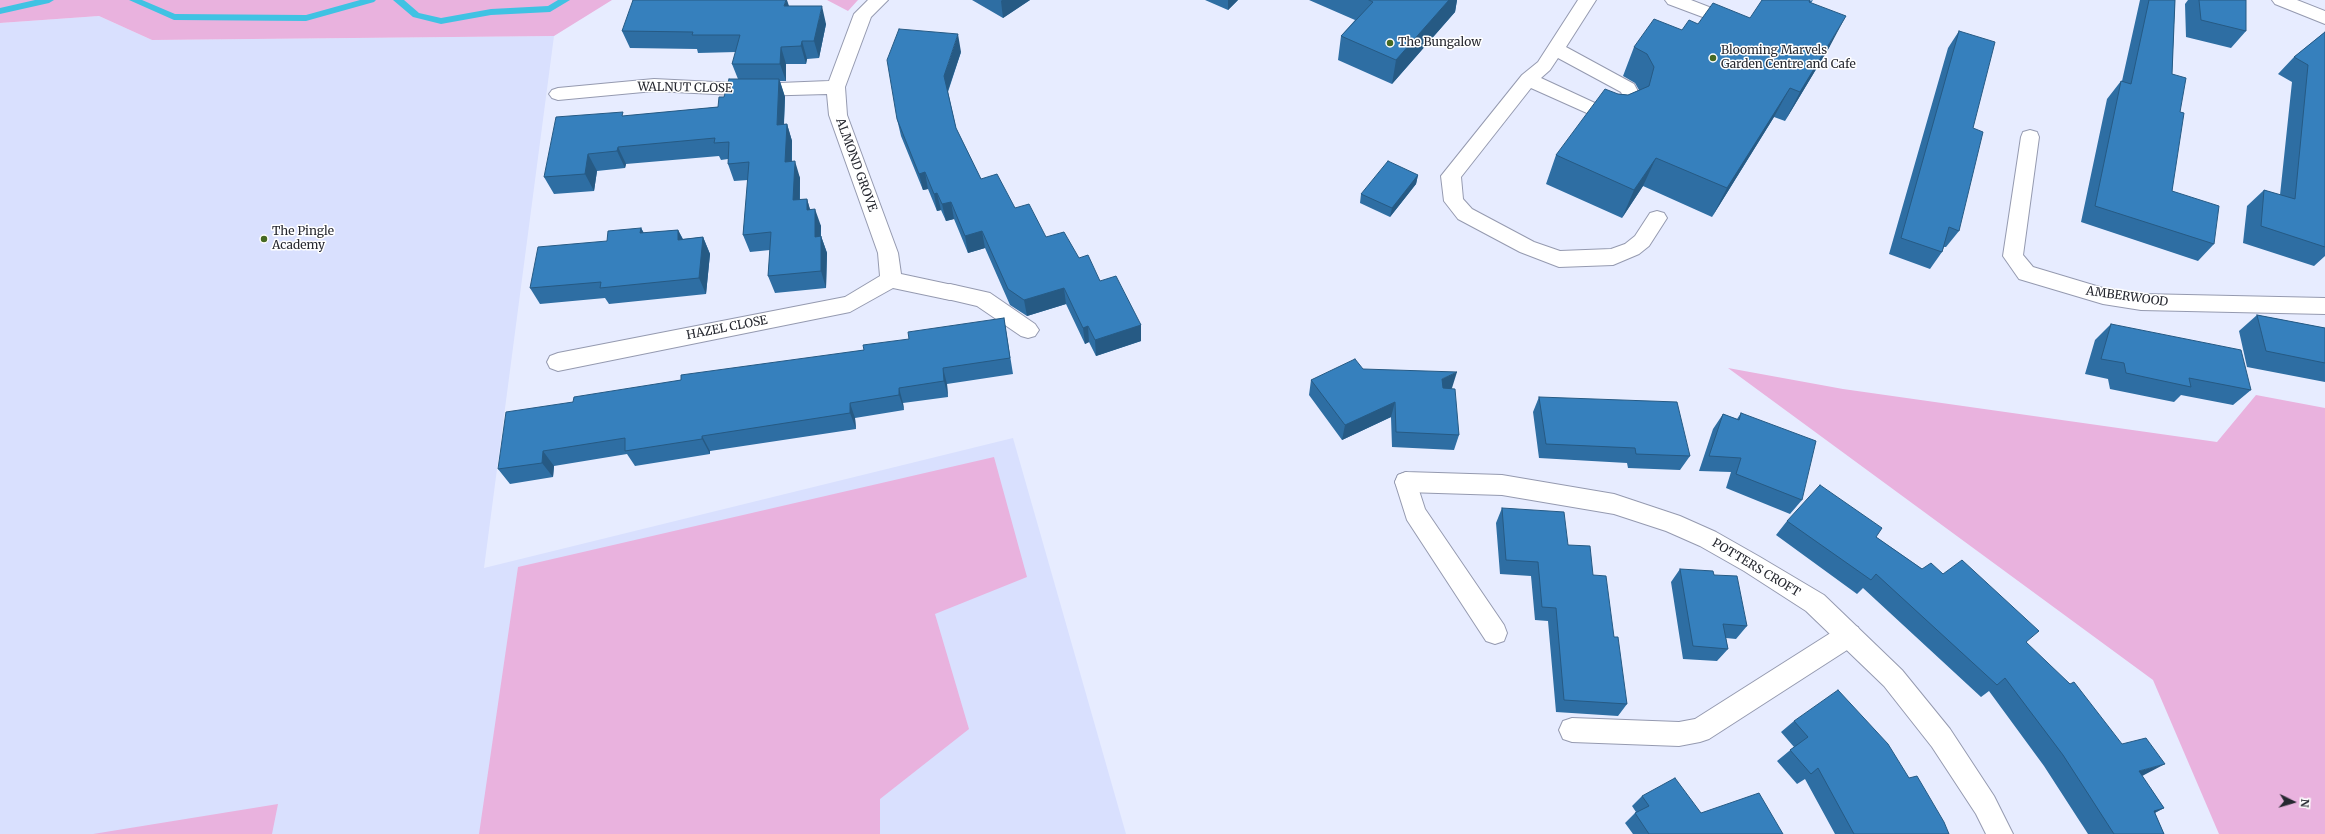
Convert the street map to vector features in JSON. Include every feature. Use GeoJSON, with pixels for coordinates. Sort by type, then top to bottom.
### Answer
{"type":"FeatureCollection","features":[{"type":"Feature","properties":{"kind":"street","name":"ALMOND GROVE"},"geometry":{"type":"LineString","coordinates":[[879,0],[863,14],[836,87],[838,115],[888,253],[891,280]]}},
{"type":"Feature","properties":{"kind":"street"},"geometry":{"type":"LineString","coordinates":[[1587,0],[1544,66],[1528,80],[1451,176],[1451,189],[1454,201],[1465,214],[1526,247],[1559,259],[1584,260],[1612,257],[1632,249],[1642,241],[1657,218]]}},
{"type":"Feature","properties":{"kind":"street"},"geometry":{"type":"LineString","coordinates":[[1674,0],[1716,16]]}},
{"type":"Feature","properties":{"kind":"street"},"geometry":{"type":"LineString","coordinates":[[2280,0],[2325,18]]}},
{"type":"Feature","properties":{"kind":"street"},"geometry":{"type":"LineString","coordinates":[[1528,80],[1607,116],[1617,117],[1629,110],[1632,97],[1628,88],[1556,48]]}},
{"type":"Feature","properties":{"kind":"street","name":"WALNUT CLOSE"},"geometry":{"type":"LineString","coordinates":[[558,94],[654,85],[755,90],[836,87]]}},
{"type":"Feature","properties":{"kind":"street","name":"AMBERWOOD"},"geometry":{"type":"LineString","coordinates":[[2030,137],[2013,256],[2026,273],[2058,284],[2103,296],[2141,302],[2325,306]]}},
{"type":"Feature","properties":{"kind":"street"},"geometry":{"type":"LineString","coordinates":[[891,280],[983,299],[1028,330]]}},
{"type":"Feature","properties":{"kind":"street","name":"HAZEL CLOSE"},"geometry":{"type":"LineString","coordinates":[[558,362],[850,304],[891,280]]}},
{"type":"Feature","properties":{"kind":"street","name":"POTTERS CROFT"},"geometry":{"type":"LineString","coordinates":[[1495,633],[1415,513],[1406,482],[1502,485],[1614,504],[1672,523],[1746,560],[1815,603],[1893,678],[1941,738],[1985,805],[2000,834]]}},
{"type":"Feature","properties":{"kind":"street"},"geometry":{"type":"LineString","coordinates":[[1572,730],[1679,734],[1700,730],[1849,635]]}},
{"type":"Feature","properties":{"kind":"shaded area"},"geometry":{"type":"Polygon","coordinates":[[[0,0],[612,0],[554,36],[152,40],[99,16],[0,23],[0,0]]]}},
{"type":"Feature","properties":{"kind":"shaded area"},"geometry":{"type":"Polygon","coordinates":[[[827,0],[858,0],[848,11],[827,0]]]}},
{"type":"Feature","properties":{"kind":"shaded area","name":"The Pingle Academy"},"geometry":{"type":"Polygon","coordinates":[[[99,16],[152,40],[554,36],[484,568],[1013,438],[1126,834],[0,834],[0,23],[99,16]]]}},
{"type":"Feature","properties":{"kind":"shaded area"},"geometry":{"type":"Polygon","coordinates":[[[1728,368],[1843,389],[2217,442],[2256,395],[2325,408],[2325,834],[2219,834],[2153,680],[1728,368]]]}},
{"type":"Feature","properties":{"kind":"shaded area"},"geometry":{"type":"Polygon","coordinates":[[[994,457],[1027,577],[935,614],[969,729],[880,799],[880,834],[479,834],[518,567],[994,457]]]}},
{"type":"Feature","properties":{"kind":"shaded area"},"geometry":{"type":"Polygon","coordinates":[[[278,804],[272,834],[93,834],[278,804]]]}},
{"type":"Feature","properties":{"kind":"building"},"geometry":{"type":"Polygon","coordinates":[[[633,0],[786,0],[784,6],[822,6],[814,41],[802,41],[801,46],[781,47],[780,64],[732,64],[740,35],[692,35],[693,32],[622,31],[633,0]]]}},
{"type":"Feature","properties":{"kind":"building"},"geometry":{"type":"Polygon","coordinates":[[[1369,0],[1449,0],[1396,60],[1341,36],[1373,2],[1369,0]]]}},
{"type":"Feature","properties":{"kind":"building"},"geometry":{"type":"Polygon","coordinates":[[[1762,0],[1810,0],[1809,2],[1846,16],[1800,92],[1790,88],[1727,188],[1656,158],[1634,190],[1556,155],[1605,89],[1618,94],[1628,95],[1649,86],[1654,67],[1647,54],[1634,47],[1654,19],[1682,30],[1689,20],[1698,24],[1713,3],[1750,18],[1762,0]]]}},
{"type":"Feature","properties":{"kind":"building"},"geometry":{"type":"Polygon","coordinates":[[[2149,0],[2175,0],[2172,74],[2186,78],[2180,112],[2184,113],[2172,191],[2219,206],[2214,244],[2095,206],[2121,81],[2131,84],[2149,0]]]}},
{"type":"Feature","properties":{"kind":"building"},"geometry":{"type":"Polygon","coordinates":[[[2199,0],[2246,0],[2246,31],[2201,20],[2199,0]]]}},
{"type":"Feature","properties":{"kind":"building"},"geometry":{"type":"Polygon","coordinates":[[[899,29],[958,34],[944,76],[956,128],[981,179],[997,174],[1015,208],[1029,204],[1046,237],[1064,232],[1079,258],[1088,255],[1100,281],[1116,276],[1141,325],[1095,340],[1088,326],[1083,328],[1064,288],[1024,300],[1008,289],[982,231],[965,236],[951,202],[942,204],[937,193],[934,194],[925,172],[919,174],[897,119],[887,60],[899,29]]]}},
{"type":"Feature","properties":{"kind":"building"},"geometry":{"type":"Polygon","coordinates":[[[1959,31],[1995,42],[1973,128],[1983,132],[1959,231],[1949,227],[1942,252],[1901,238],[1959,31]]]}},
{"type":"Feature","properties":{"kind":"building"},"geometry":{"type":"Polygon","coordinates":[[[2325,32],[2325,247],[2261,226],[2264,190],[2295,199],[2308,65],[2294,57],[2325,32]]]}},
{"type":"Feature","properties":{"kind":"building"},"geometry":{"type":"Polygon","coordinates":[[[729,79],[779,79],[777,125],[787,124],[785,162],[795,161],[793,200],[807,199],[807,210],[815,209],[815,237],[821,236],[821,271],[768,276],[771,232],[743,235],[749,162],[728,164],[729,142],[714,143],[715,138],[618,147],[617,151],[588,154],[585,174],[544,177],[556,117],[623,112],[622,116],[718,107],[719,97],[724,97],[729,79]]]}},
{"type":"Feature","properties":{"kind":"building"},"geometry":{"type":"Polygon","coordinates":[[[1388,161],[1418,175],[1392,208],[1361,194],[1388,161]]]}},
{"type":"Feature","properties":{"kind":"building"},"geometry":{"type":"Polygon","coordinates":[[[641,228],[640,233],[678,230],[678,240],[703,237],[699,278],[600,288],[601,282],[530,288],[538,247],[607,241],[608,231],[641,228]]]}},
{"type":"Feature","properties":{"kind":"building"},"geometry":{"type":"Polygon","coordinates":[[[2257,315],[2325,328],[2325,363],[2266,351],[2257,315]]]}},
{"type":"Feature","properties":{"kind":"building"},"geometry":{"type":"Polygon","coordinates":[[[1004,318],[1010,358],[943,368],[944,381],[899,388],[899,395],[850,403],[850,413],[702,436],[702,439],[625,451],[625,438],[543,451],[542,463],[498,469],[506,412],[573,402],[574,397],[681,380],[681,375],[864,350],[863,345],[909,339],[908,332],[1004,318]]]}},
{"type":"Feature","properties":{"kind":"building"},"geometry":{"type":"Polygon","coordinates":[[[2111,324],[2241,350],[2251,390],[2189,378],[2191,387],[2126,373],[2124,363],[2101,359],[2111,324]]]}},
{"type":"Feature","properties":{"kind":"building"},"geometry":{"type":"Polygon","coordinates":[[[1355,359],[1363,369],[1457,372],[1442,379],[1443,388],[1455,389],[1459,435],[1396,432],[1395,402],[1345,425],[1311,380],[1355,359]]]}},
{"type":"Feature","properties":{"kind":"building"},"geometry":{"type":"Polygon","coordinates":[[[1539,397],[1677,402],[1690,456],[1636,454],[1635,448],[1546,444],[1539,397]]]}},
{"type":"Feature","properties":{"kind":"building"},"geometry":{"type":"Polygon","coordinates":[[[1741,413],[1816,441],[1802,500],[1736,474],[1741,458],[1709,456],[1723,414],[1739,420],[1741,413]]]}},
{"type":"Feature","properties":{"kind":"building"},"geometry":{"type":"Polygon","coordinates":[[[1820,485],[1882,528],[1876,537],[1922,569],[1931,563],[1943,574],[1962,560],[2039,631],[2026,642],[2070,684],[2074,682],[2122,744],[2146,738],[2165,764],[2139,771],[2164,808],[2154,811],[2164,834],[2114,834],[2063,755],[2005,678],[1997,685],[1876,574],[1871,580],[1787,521],[1820,485]]]}},
{"type":"Feature","properties":{"kind":"building"},"geometry":{"type":"Polygon","coordinates":[[[1502,508],[1564,512],[1568,545],[1590,546],[1593,575],[1606,576],[1614,637],[1618,637],[1627,704],[1564,700],[1556,608],[1542,607],[1538,562],[1506,560],[1502,508]]]}},
{"type":"Feature","properties":{"kind":"building"},"geometry":{"type":"Polygon","coordinates":[[[1680,569],[1713,571],[1714,575],[1737,576],[1747,626],[1723,624],[1728,649],[1693,646],[1680,569]]]}},
{"type":"Feature","properties":{"kind":"building"},"geometry":{"type":"Polygon","coordinates":[[[1838,690],[1888,744],[1909,778],[1917,776],[1944,822],[1949,834],[1854,834],[1818,768],[1811,774],[1790,750],[1808,737],[1794,721],[1838,690]]]}},
{"type":"Feature","properties":{"kind":"building"},"geometry":{"type":"Polygon","coordinates":[[[1675,778],[1701,813],[1759,793],[1783,834],[1649,834],[1635,813],[1649,806],[1642,796],[1675,778]]]}},
{"type":"Feature","properties":{"kind":"waterway"},"geometry":{"type":"LineString","coordinates":[[0,11],[49,0]]}},
{"type":"Feature","properties":{"kind":"waterway"},"geometry":{"type":"LineString","coordinates":[[134,0],[174,17],[306,18],[371,0]]}},
{"type":"Feature","properties":{"kind":"waterway"},"geometry":{"type":"LineString","coordinates":[[398,0],[416,15],[441,21],[491,12],[550,9],[565,0]]}},
{"type":"Feature","properties":{"kind":"place","name":"The Bungalow"},"geometry":{"type":"Point","coordinates":[1390,43]}},
{"type":"Feature","properties":{"kind":"place","name":"Blooming Marvels Garden Centre and Cafe"},"geometry":{"type":"Point","coordinates":[1713,58]}},
{"type":"Feature","properties":{"kind":"place","name":"The Pingle Academy"},"geometry":{"type":"Point","coordinates":[264,239]}}]}
